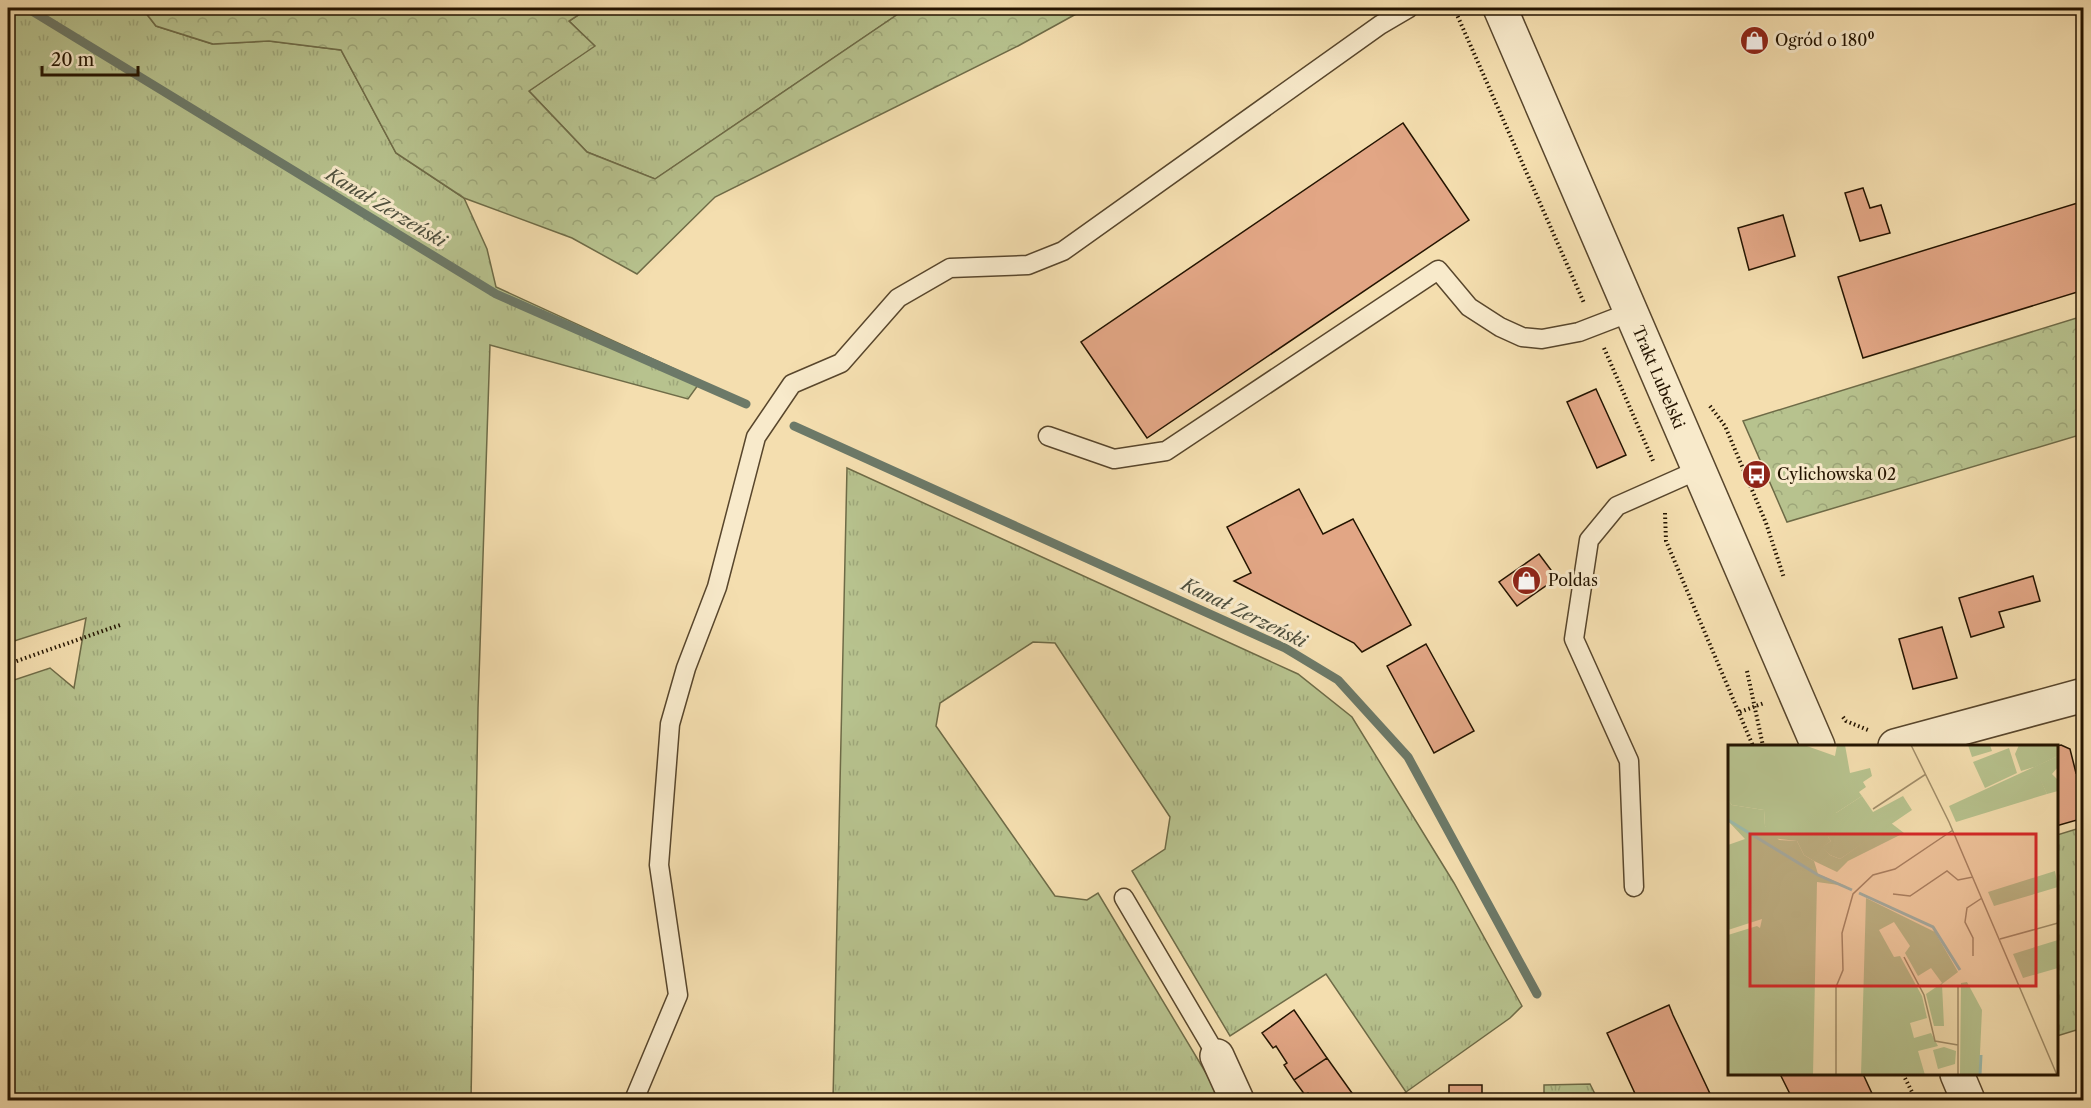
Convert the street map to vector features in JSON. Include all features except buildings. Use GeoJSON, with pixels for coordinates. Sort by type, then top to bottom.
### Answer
{"type":"FeatureCollection","features":[{"type":"Feature","properties":{"kind":"street","name":"Trakt Lubelski"},"geometry":{"type":"LineString","coordinates":[[1500,8],[1817,745]]}},
{"type":"Feature","properties":{"kind":"street"},"geometry":{"type":"LineString","coordinates":[[1902,745],[2084,694]]}},
{"type":"Feature","properties":{"kind":"street"},"geometry":{"type":"LineString","coordinates":[[1217,1056],[1238,1101]]}},
{"type":"Feature","properties":{"kind":"street"},"geometry":{"type":"LineString","coordinates":[[1957,1075],[1968,1101]]}},
{"type":"Feature","properties":{"kind":"lane"},"geometry":{"type":"LineString","coordinates":[[634,1101],[678,995],[659,865],[670,724],[686,669],[717,587],[756,437],[792,384],[841,363],[898,298],[950,268],[1028,266],[1063,251],[1370,32],[1409,8]]}},
{"type":"Feature","properties":{"kind":"lane"},"geometry":{"type":"LineString","coordinates":[[1048,436],[1114,459],[1166,451],[1438,270],[1469,307],[1522,338],[1542,339],[1579,332],[1630,312]]}},
{"type":"Feature","properties":{"kind":"lane"},"geometry":{"type":"LineString","coordinates":[[1634,887],[1629,761],[1574,639],[1589,540],[1617,506],[1698,470]]}},
{"type":"Feature","properties":{"kind":"lane"},"geometry":{"type":"LineString","coordinates":[[1124,898],[1217,1056]]}},
{"type":"Feature","properties":{"kind":"path"},"geometry":{"type":"LineString","coordinates":[[1454,8],[1664,485],[1666,541],[1752,745]]}},
{"type":"Feature","properties":{"kind":"path"},"geometry":{"type":"LineString","coordinates":[[8,664],[120,626]]}},
{"type":"Feature","properties":{"kind":"path"},"geometry":{"type":"LineString","coordinates":[[1841,714],[1846,721],[1862,729],[1878,731],[1895,727],[1898,745]]}},
{"type":"Feature","properties":{"kind":"path"},"geometry":{"type":"LineString","coordinates":[[1903,1075],[1916,1101]]}},
{"type":"Feature","properties":{"kind":"green space"},"geometry":{"type":"Polygon","coordinates":[[[8,8],[142,8],[156,26],[212,44],[269,41],[341,50],[396,153],[464,198],[487,249],[496,287],[701,381],[688,399],[490,345],[478,708],[471,1100],[8,1100],[8,682],[50,668],[74,688],[86,618],[8,643],[8,8]]]}},
{"type":"Feature","properties":{"kind":"green space"},"geometry":{"type":"Polygon","coordinates":[[[142,8],[589,8],[569,21],[595,46],[529,91],[587,152],[655,179],[907,8],[1087,8],[1018,46],[715,197],[637,274],[572,238],[464,198],[396,153],[341,50],[269,41],[213,44],[156,26],[142,8]]]}},
{"type":"Feature","properties":{"kind":"green space"},"geometry":{"type":"Polygon","coordinates":[[[589,8],[907,8],[655,179],[587,152],[529,91],[594,46],[569,21],[589,8]]]}},
{"type":"Feature","properties":{"kind":"green space"},"geometry":{"type":"Polygon","coordinates":[[[2083,316],[2083,434],[1787,522],[1743,421],[2083,316]]]}},
{"type":"Feature","properties":{"kind":"green space"},"geometry":{"type":"Polygon","coordinates":[[[847,468],[1298,674],[1352,717],[1454,883],[1522,1006],[1510,1018],[1406,1092],[1326,974],[1230,1036],[1132,871],[1165,849],[1170,817],[1055,643],[1033,642],[940,703],[936,726],[1055,896],[1087,900],[1098,893],[1209,1078],[1219,1100],[833,1100],[847,468]]]}},
{"type":"Feature","properties":{"kind":"green space"},"geometry":{"type":"Polygon","coordinates":[[[2083,827],[2083,1028],[2058,1036],[2058,835],[2083,827]]]}},
{"type":"Feature","properties":{"kind":"green space"},"geometry":{"type":"Polygon","coordinates":[[[1590,1084],[1598,1100],[1544,1100],[1544,1085],[1590,1084]]]}},
{"type":"Feature","properties":{"kind":"green space"},"geometry":{"type":"Polygon","coordinates":[[[1406,1092],[1407,1100],[1394,1100],[1406,1092]]]}},
{"type":"Feature","properties":{"kind":"waterway","name":"Kanał Zerzeński"},"geometry":{"type":"LineString","coordinates":[[27,8],[496,294],[746,404]]}},
{"type":"Feature","properties":{"kind":"waterway","name":"Kanał Zerzeński"},"geometry":{"type":"LineString","coordinates":[[794,426],[1285,648],[1338,680],[1408,757],[1537,994]]}},
{"type":"Feature","properties":{"kind":"place","name":"Ogród o 180⁰"},"geometry":{"type":"Point","coordinates":[1754,40]}},
{"type":"Feature","properties":{"kind":"place","name":"Cylichowska 02"},"geometry":{"type":"Point","coordinates":[1756,474]}},
{"type":"Feature","properties":{"kind":"place","name":"Poldas"},"geometry":{"type":"Point","coordinates":[1527,580]}}]}
